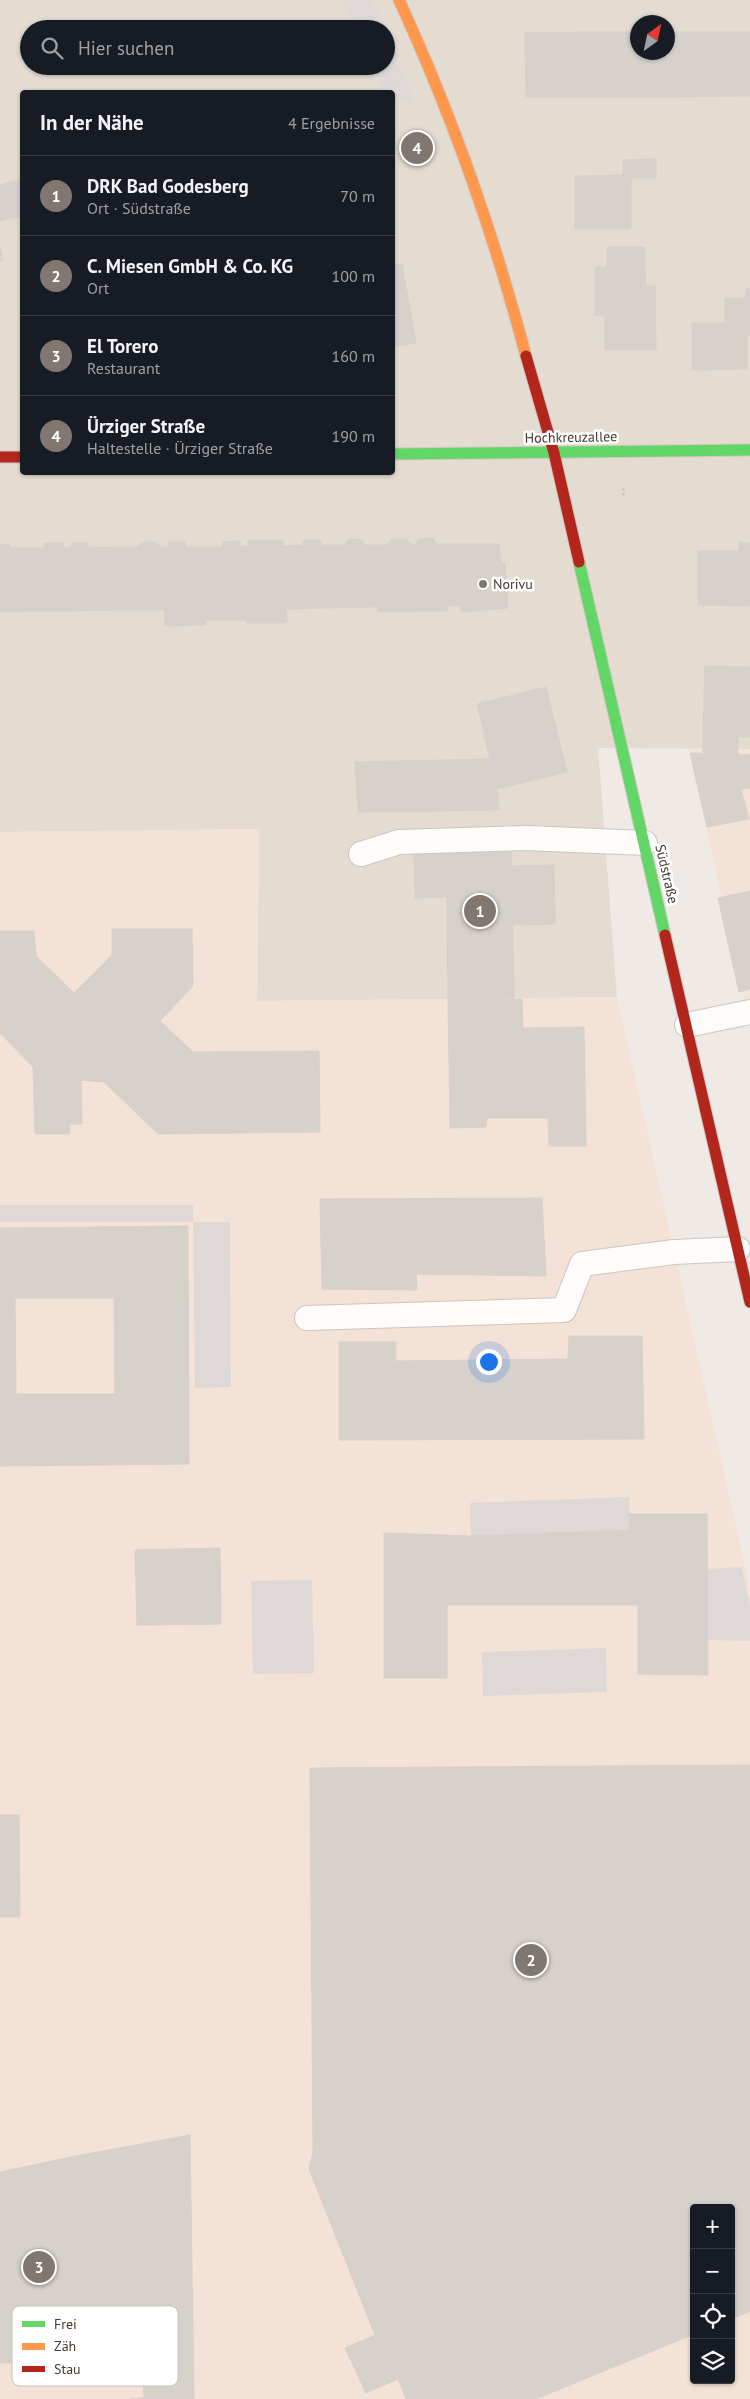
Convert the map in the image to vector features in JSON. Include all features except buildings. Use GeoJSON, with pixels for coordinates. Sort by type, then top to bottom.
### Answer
{"type":"FeatureCollection","features":[{"type":"Feature","properties":{"kind":"street","name":"Südstraße"},"geometry":{"type":"LineString","coordinates":[[399,0],[445,106],[488,222],[534,392],[554,452],[750,1302]]}},
{"type":"Feature","properties":{"kind":"street","name":"Hochkreuzallee"},"geometry":{"type":"LineString","coordinates":[[395,454],[750,450]]}},
{"type":"Feature","properties":{"kind":"street"},"geometry":{"type":"LineString","coordinates":[[0,457],[20,457]]}},
{"type":"Feature","properties":{"kind":"lane"},"geometry":{"type":"LineString","coordinates":[[361,854],[399,842],[526,838],[645,843]]}},
{"type":"Feature","properties":{"kind":"lane"},"geometry":{"type":"LineString","coordinates":[[687,1025],[750,1012]]}},
{"type":"Feature","properties":{"kind":"lane"},"geometry":{"type":"LineString","coordinates":[[307,1318],[564,1310],[582,1264],[674,1252],[738,1249]]}},
{"type":"Feature","properties":{"kind":"shaded area"},"geometry":{"type":"Polygon","coordinates":[[[0,0],[750,0],[750,749],[598,748],[617,997],[257,1001],[259,829],[0,832],[0,0]]]}},
{"type":"Feature","properties":{"kind":"shaded area"},"geometry":{"type":"Polygon","coordinates":[[[343,0],[372,0],[382,20],[353,20],[343,0]]]}},
{"type":"Feature","properties":{"kind":"shaded area"},"geometry":{"type":"Polygon","coordinates":[[[395,53],[417,107],[395,97],[395,90],[383,90],[377,75],[395,75],[395,53]]]}},
{"type":"Feature","properties":{"kind":"shaded area"},"geometry":{"type":"Polygon","coordinates":[[[689,749],[750,749],[750,1025],[689,749]]]}},
{"type":"Feature","properties":{"kind":"shaded area"},"geometry":{"type":"Polygon","coordinates":[[[259,829],[257,1001],[617,997],[750,1588],[750,2399],[0,2399],[0,832],[259,829]]]}},
{"type":"Feature","properties":{"kind":"shaded area"},"geometry":{"type":"Polygon","coordinates":[[[0,1205],[193,1205],[193,1222],[0,1222],[0,1205]]]}},
{"type":"Feature","properties":{"kind":"shaded area"},"geometry":{"type":"Polygon","coordinates":[[[193,1222],[230,1222],[231,1387],[195,1388],[193,1222]]]}},
{"type":"Feature","properties":{"kind":"shaded area"},"geometry":{"type":"Polygon","coordinates":[[[629,1497],[630,1530],[471,1536],[470,1503],[629,1497]]]}},
{"type":"Feature","properties":{"kind":"shaded area"},"geometry":{"type":"Polygon","coordinates":[[[742,1567],[750,1607],[750,1641],[708,1640],[708,1569],[742,1567]]]}},
{"type":"Feature","properties":{"kind":"shaded area"},"geometry":{"type":"Polygon","coordinates":[[[312,1580],[314,1673],[253,1674],[251,1581],[312,1580]]]}},
{"type":"Feature","properties":{"kind":"shaded area"},"geometry":{"type":"Polygon","coordinates":[[[606,1648],[607,1692],[483,1696],[482,1652],[606,1648]]]}},
{"type":"Feature","properties":{"kind":"traffic: fast"},"geometry":{"type":"LineString","coordinates":[[395,454],[750,450]]}},
{"type":"Feature","properties":{"kind":"traffic: fast"},"geometry":{"type":"LineString","coordinates":[[579,562],[665,935]]}},
{"type":"Feature","properties":{"kind":"traffic: slow"},"geometry":{"type":"LineString","coordinates":[[399,0],[437,87],[486,219],[526,356]]}},
{"type":"Feature","properties":{"kind":"traffic: jam"},"geometry":{"type":"LineString","coordinates":[[526,356],[554,453],[579,562]]}},
{"type":"Feature","properties":{"kind":"traffic: jam"},"geometry":{"type":"LineString","coordinates":[[0,457],[20,457]]}},
{"type":"Feature","properties":{"kind":"traffic: jam"},"geometry":{"type":"LineString","coordinates":[[665,935],[750,1302]]}},
{"type":"Feature","properties":{"kind":"place","name":"Ürziger Straße"},"geometry":{"type":"Point","coordinates":[417,148]}},
{"type":"Feature","properties":{"kind":"place","name":"Norivu"},"geometry":{"type":"Point","coordinates":[483,584]}},
{"type":"Feature","properties":{"kind":"place","name":"DRK Bad Godesberg"},"geometry":{"type":"Point","coordinates":[480,911]}},
{"type":"Feature","properties":{"kind":"place","name":"C. Miesen GmbH & Co. KG"},"geometry":{"type":"Point","coordinates":[531,1960]}},
{"type":"Feature","properties":{"kind":"place","name":"El Torero"},"geometry":{"type":"Point","coordinates":[39,2267]}}]}
